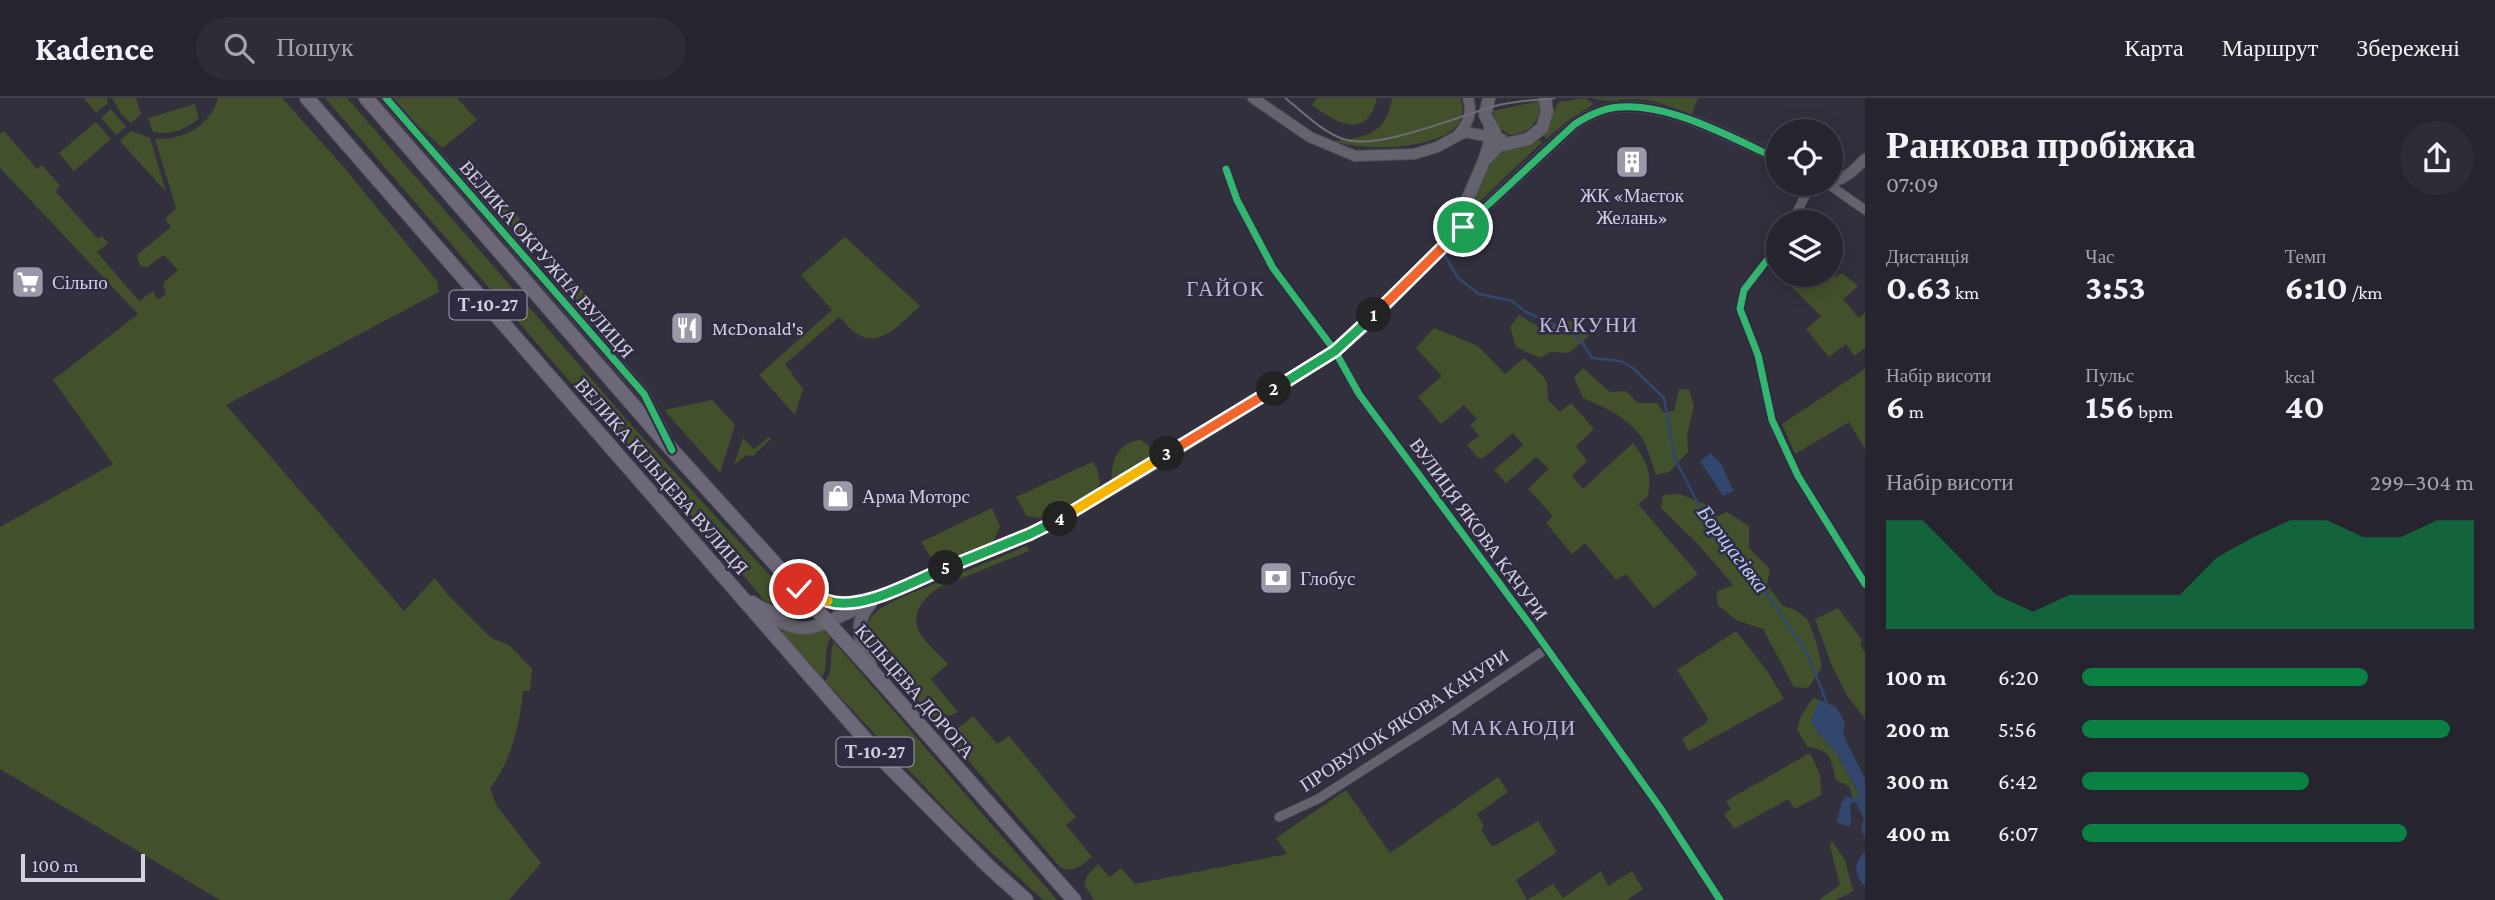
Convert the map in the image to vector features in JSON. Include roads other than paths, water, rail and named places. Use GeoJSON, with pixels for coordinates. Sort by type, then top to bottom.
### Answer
{"type":"FeatureCollection","features":[{"type":"Feature","properties":{"kind":"highway","name":"ВЕЛИКА КІЛЬЦЕВА ВУЛИЦЯ"},"geometry":{"type":"LineString","coordinates":[[307,98],[886,763],[989,867],[1026,900]]}},
{"type":"Feature","properties":{"kind":"highway","name":"КІЛЬЦЕВА ДОРОГА"},"geometry":{"type":"LineString","coordinates":[[366,98],[673,450],[1074,900]]}},
{"type":"Feature","properties":{"kind":"highway"},"geometry":{"type":"LineString","coordinates":[[737,592],[765,612],[779,614],[790,603],[790,595],[776,563]]}},
{"type":"Feature","properties":{"kind":"main road"},"geometry":{"type":"LineString","coordinates":[[1484,161],[1498,146],[1498,136],[1485,115],[1489,98]]}},
{"type":"Feature","properties":{"kind":"main road"},"geometry":{"type":"LineString","coordinates":[[1545,98],[1547,112]]}},
{"type":"Feature","properties":{"kind":"main road"},"geometry":{"type":"LineString","coordinates":[[1498,136],[1528,139],[1536,134],[1542,128],[1554,98]]}},
{"type":"Feature","properties":{"kind":"main road"},"geometry":{"type":"LineString","coordinates":[[765,612],[794,629],[815,627],[1059,519],[1335,351],[1362,328],[1450,240],[1484,161],[1498,136]]}},
{"type":"Feature","properties":{"kind":"main road"},"geometry":{"type":"LineString","coordinates":[[799,589],[835,604],[877,599]]}},
{"type":"Feature","properties":{"kind":"main road"},"geometry":{"type":"LineString","coordinates":[[872,671],[859,635],[859,627],[863,613],[877,599]]}},
{"type":"Feature","properties":{"kind":"street","name":"ВЕЛИКА ОКРУЖНА ВУЛИЦЯ"},"geometry":{"type":"LineString","coordinates":[[386,98],[644,394],[673,450]]}},
{"type":"Feature","properties":{"kind":"street"},"geometry":{"type":"LineString","coordinates":[[1252,98],[1310,137],[1355,156],[1414,154],[1471,132],[1498,136]]}},
{"type":"Feature","properties":{"kind":"street"},"geometry":{"type":"LineString","coordinates":[[1458,135],[1471,113],[1468,98]]}},
{"type":"Feature","properties":{"kind":"street"},"geometry":{"type":"LineString","coordinates":[[1450,240],[1575,124],[1599,111],[1611,108],[1653,108],[1766,154]]}},
{"type":"Feature","properties":{"kind":"street"},"geometry":{"type":"LineString","coordinates":[[1843,178],[1865,159]]}},
{"type":"Feature","properties":{"kind":"street","name":"ВУЛИЦЯ ЯКОВА КАЧУРИ"},"geometry":{"type":"LineString","coordinates":[[1226,169],[1237,200],[1273,268],[1335,351],[1359,394],[1661,809],[1720,900]]}},
{"type":"Feature","properties":{"kind":"street"},"geometry":{"type":"LineString","coordinates":[[1843,194],[1865,210]]}},
{"type":"Feature","properties":{"kind":"street"},"geometry":{"type":"LineString","coordinates":[[1766,262],[1744,290],[1740,309],[1758,355],[1772,420],[1798,476],[1865,584]]}},
{"type":"Feature","properties":{"kind":"street","name":"ПРОВУЛОК ЯКОВА КАЧУРИ"},"geometry":{"type":"LineString","coordinates":[[1279,817],[1318,799],[1546,649]]}},
{"type":"Feature","properties":{"kind":"water"},"geometry":{"type":"Polygon","coordinates":[[[1711,453],[1721,464],[1734,491],[1723,496],[1700,461],[1711,453]]]}},
{"type":"Feature","properties":{"kind":"water"},"geometry":{"type":"Polygon","coordinates":[[[1819,700],[1836,707],[1845,723],[1843,734],[1865,779],[1865,839],[1861,828],[1864,819],[1856,803],[1850,805],[1849,827],[1837,822],[1841,804],[1846,796],[1853,798],[1860,795],[1837,754],[1811,721],[1819,700]]]}},
{"type":"Feature","properties":{"kind":"water"},"geometry":{"type":"Polygon","coordinates":[[[1865,851],[1865,886],[1858,878],[1856,869],[1865,851]]]}},
{"type":"Feature","properties":{"kind":"waterway","name":"Борщагівка"},"geometry":{"type":"LineString","coordinates":[[1445,256],[1458,278],[1479,294],[1512,301],[1526,312],[1569,331],[1582,342],[1592,358],[1621,361],[1633,368],[1664,398],[1675,459],[1704,515],[1757,580],[1806,651],[1827,703]]}},
{"type":"Feature","properties":{"kind":"tram line"},"geometry":{"type":"LineString","coordinates":[[1285,98],[1327,131],[1343,139],[1358,141],[1418,131],[1502,104],[1555,98]]}},
{"type":"Feature","properties":{"kind":"place","name":"ЖК «Маєток Желань»"},"geometry":{"type":"Point","coordinates":[1632,162]}},
{"type":"Feature","properties":{"kind":"place","name":"Сільпо"},"geometry":{"type":"Point","coordinates":[28,282]}},
{"type":"Feature","properties":{"kind":"place","name":"McDonald's"},"geometry":{"type":"Point","coordinates":[687,328]}},
{"type":"Feature","properties":{"kind":"place","name":"Арма Моторс"},"geometry":{"type":"Point","coordinates":[838,496]}},
{"type":"Feature","properties":{"kind":"place","name":"Глобус"},"geometry":{"type":"Point","coordinates":[1276,578]}},
{"type":"Feature","properties":{"kind":"district","name":"ГАЙОК"},"geometry":{"type":"Point","coordinates":[1226,289]}},
{"type":"Feature","properties":{"kind":"district","name":"КАКУНИ"},"geometry":{"type":"Point","coordinates":[1589,325]}},
{"type":"Feature","properties":{"kind":"district","name":"МАКАЮДИ"},"geometry":{"type":"Point","coordinates":[1514,728]}}]}
